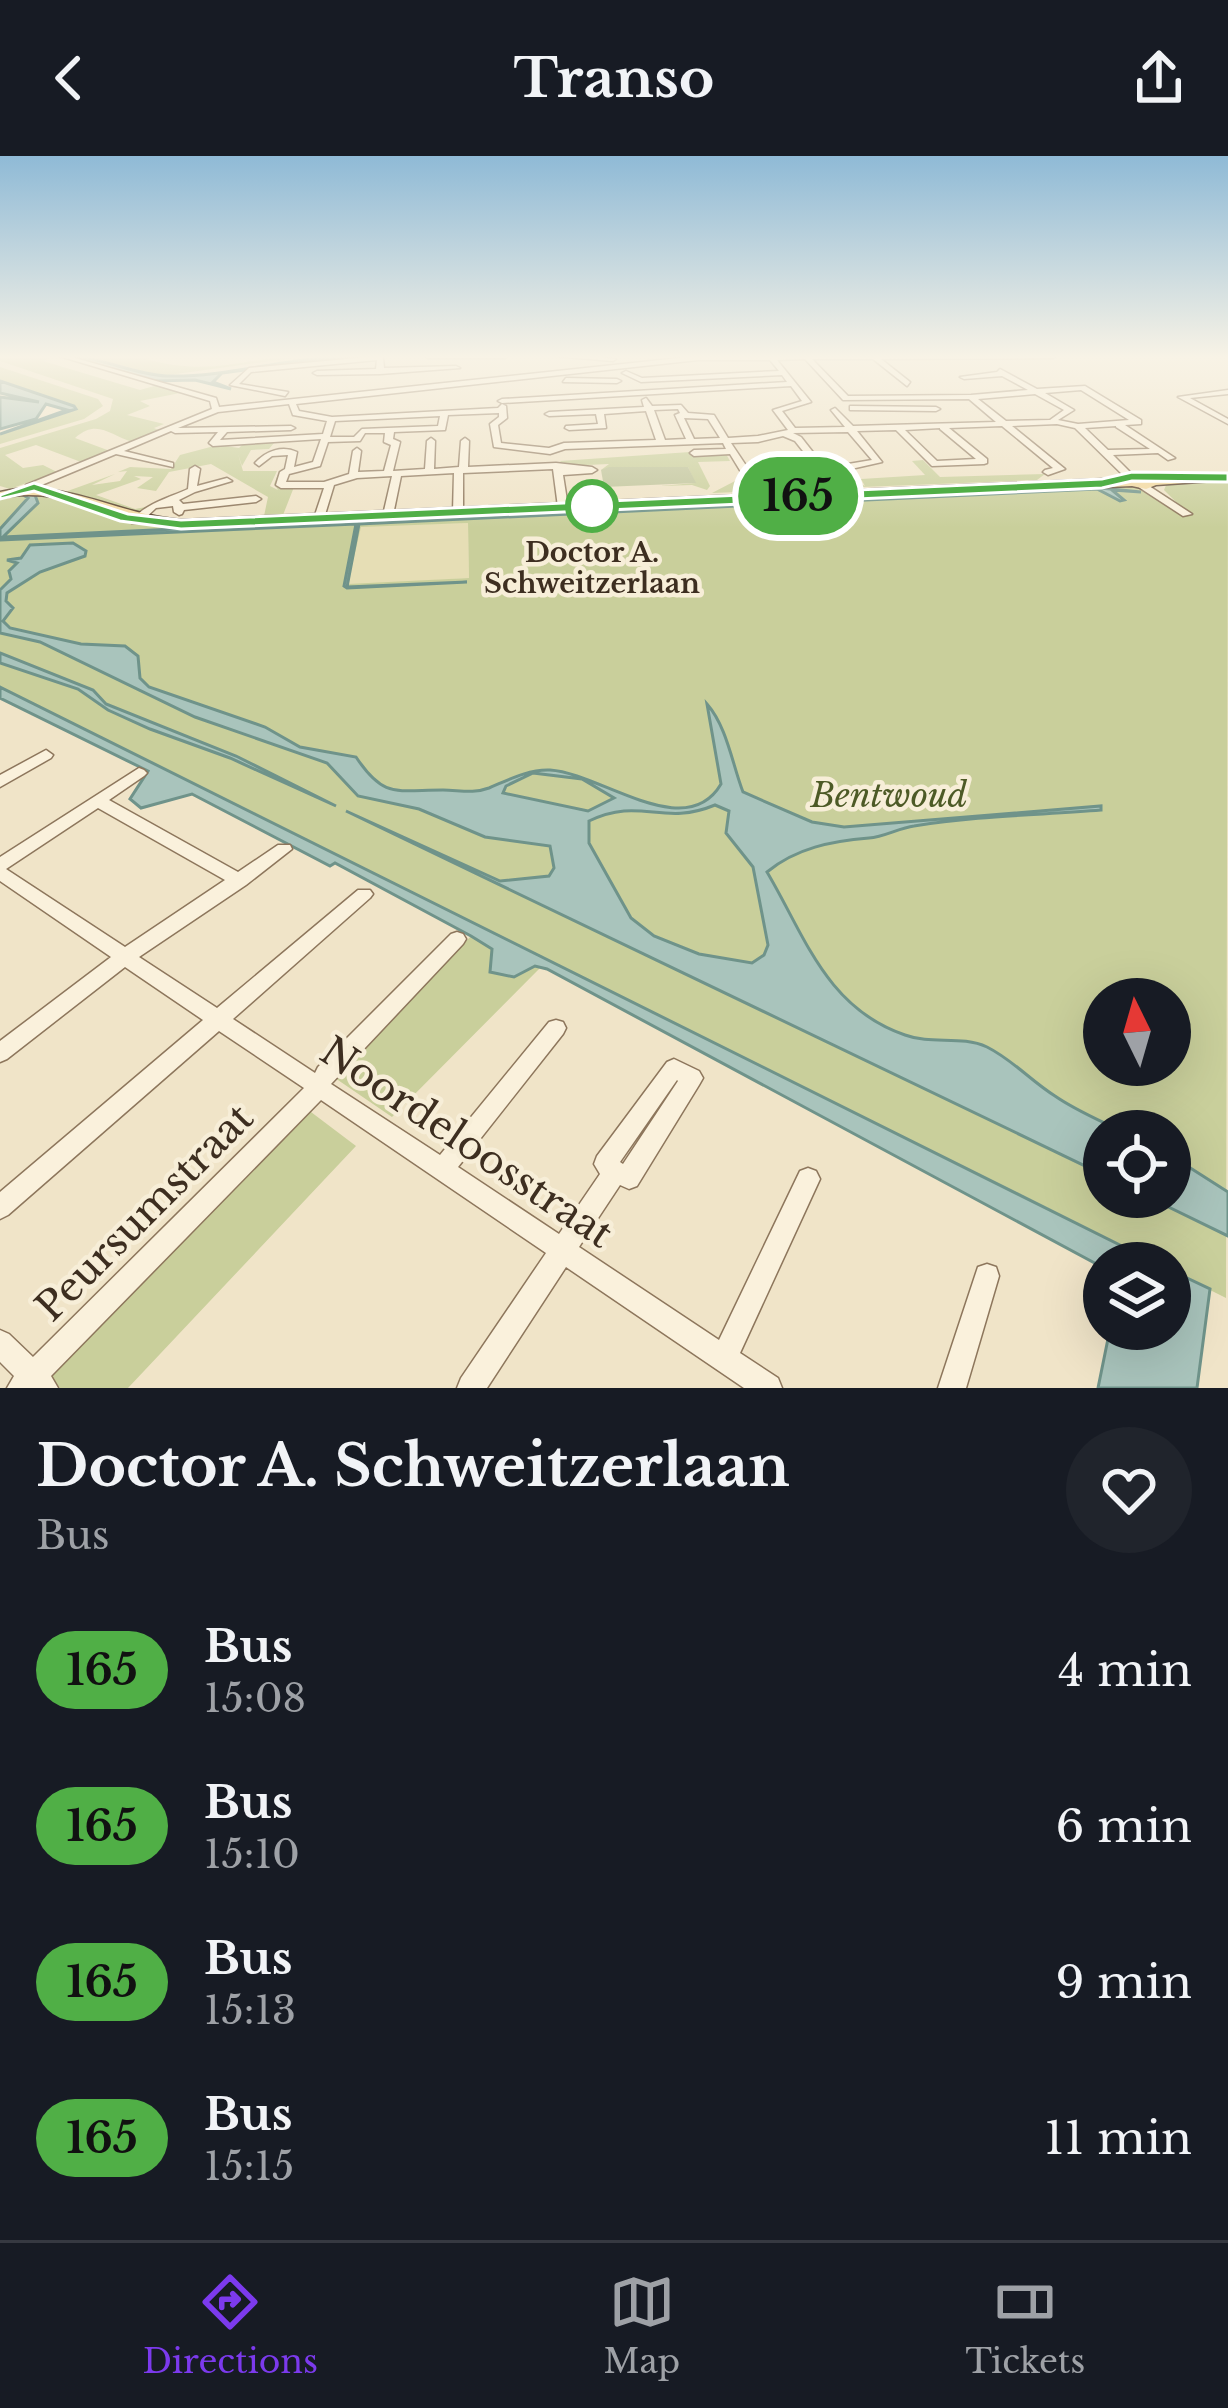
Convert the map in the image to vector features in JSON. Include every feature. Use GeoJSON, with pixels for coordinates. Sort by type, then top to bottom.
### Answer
{"type":"FeatureCollection","features":[{"type":"Feature","properties":{"kind":"main road"},"geometry":{"type":"LineString","coordinates":[[0,495],[29,487],[136,521],[170,524],[1228,477]]}},
{"type":"Feature","properties":{"kind":"street"},"geometry":{"type":"LineString","coordinates":[[29,487],[207,413]]}},
{"type":"Feature","properties":{"kind":"street"},"geometry":{"type":"LineString","coordinates":[[279,426],[283,417],[294,413]]}},
{"type":"Feature","properties":{"kind":"street"},"geometry":{"type":"LineString","coordinates":[[300,413],[332,418],[417,413]]}},
{"type":"Feature","properties":{"kind":"street"},"geometry":{"type":"LineString","coordinates":[[221,429],[213,442],[325,438],[442,428],[445,413]]}},
{"type":"Feature","properties":{"kind":"street"},"geometry":{"type":"LineString","coordinates":[[502,413],[494,424],[497,446],[550,451],[563,446],[661,441],[733,452]]}},
{"type":"Feature","properties":{"kind":"street"},"geometry":{"type":"LineString","coordinates":[[548,426],[549,414],[557,413]]}},
{"type":"Feature","properties":{"kind":"street"},"geometry":{"type":"LineString","coordinates":[[569,428],[603,426],[600,413]]}},
{"type":"Feature","properties":{"kind":"street"},"geometry":{"type":"LineString","coordinates":[[648,413],[661,441]]}},
{"type":"Feature","properties":{"kind":"street"},"geometry":{"type":"LineString","coordinates":[[692,447],[682,415],[711,417],[744,470],[824,467],[778,413]]}},
{"type":"Feature","properties":{"kind":"street"},"geometry":{"type":"LineString","coordinates":[[838,413],[883,459],[851,466]]}},
{"type":"Feature","properties":{"kind":"street"},"geometry":{"type":"LineString","coordinates":[[972,413],[1064,485]]}},
{"type":"Feature","properties":{"kind":"street"},"geometry":{"type":"LineString","coordinates":[[991,413],[1060,469],[1048,472]]}},
{"type":"Feature","properties":{"kind":"street"},"geometry":{"type":"LineString","coordinates":[[1052,422],[1057,413]]}},
{"type":"Feature","properties":{"kind":"street"},"geometry":{"type":"LineString","coordinates":[[692,447],[789,432],[1138,422],[1124,413]]}},
{"type":"Feature","properties":{"kind":"street"},"geometry":{"type":"LineString","coordinates":[[884,414],[935,464],[983,461],[943,427]]}},
{"type":"Feature","properties":{"kind":"street"},"geometry":{"type":"LineString","coordinates":[[332,418],[315,466],[291,457],[281,485],[330,484],[353,475],[495,463],[557,469]]}},
{"type":"Feature","properties":{"kind":"street"},"geometry":{"type":"LineString","coordinates":[[1119,424],[1171,458]]}},
{"type":"Feature","properties":{"kind":"street"},"geometry":{"type":"LineString","coordinates":[[1078,426],[1104,452],[1187,514]]}},
{"type":"Feature","properties":{"kind":"street"},"geometry":{"type":"LineString","coordinates":[[166,430],[292,428]]}},
{"type":"Feature","properties":{"kind":"street"},"geometry":{"type":"LineString","coordinates":[[388,515],[396,442],[388,442],[390,430]]}},
{"type":"Feature","properties":{"kind":"street"},"geometry":{"type":"LineString","coordinates":[[458,512],[464,440]]}},
{"type":"Feature","properties":{"kind":"street"},"geometry":{"type":"LineString","coordinates":[[429,472],[431,441]]}},
{"type":"Feature","properties":{"kind":"street"},"geometry":{"type":"LineString","coordinates":[[114,451],[170,465]]}},
{"type":"Feature","properties":{"kind":"street"},"geometry":{"type":"LineString","coordinates":[[353,475],[357,451]]}},
{"type":"Feature","properties":{"kind":"street"},"geometry":{"type":"LineString","coordinates":[[550,451],[563,507]]}},
{"type":"Feature","properties":{"kind":"street"},"geometry":{"type":"LineString","coordinates":[[1104,452],[1159,451]]}},
{"type":"Feature","properties":{"kind":"street"},"geometry":{"type":"LineString","coordinates":[[191,490],[195,469]]}},
{"type":"Feature","properties":{"kind":"street"},"geometry":{"type":"LineString","coordinates":[[170,524],[176,504],[191,490],[227,481]]}},
{"type":"Feature","properties":{"kind":"street"},"geometry":{"type":"LineString","coordinates":[[319,518],[330,484]]}},
{"type":"Feature","properties":{"kind":"street"},"geometry":{"type":"LineString","coordinates":[[136,521],[151,506],[256,499]]}},
{"type":"Feature","properties":{"kind":"street"},"geometry":{"type":"LineString","coordinates":[[0,782],[46,755]]}},
{"type":"Feature","properties":{"kind":"street"},"geometry":{"type":"LineString","coordinates":[[0,869],[140,773]]}},
{"type":"Feature","properties":{"kind":"street"},"geometry":{"type":"LineString","coordinates":[[98,801],[240,881]]}},
{"type":"Feature","properties":{"kind":"street"},"geometry":{"type":"LineString","coordinates":[[0,1053],[126,956],[284,849]]}},
{"type":"Feature","properties":{"kind":"street","name":"Noordeloosstraat"},"geometry":{"type":"LineString","coordinates":[[0,869],[768,1388]]}},
{"type":"Feature","properties":{"kind":"street"},"geometry":{"type":"LineString","coordinates":[[0,1207],[364,894]]}},
{"type":"Feature","properties":{"kind":"street","name":"Peursumstraat"},"geometry":{"type":"LineString","coordinates":[[32,1384],[457,939]]}},
{"type":"Feature","properties":{"kind":"street"},"geometry":{"type":"LineString","coordinates":[[443,1169],[556,1028]]}},
{"type":"Feature","properties":{"kind":"street"},"geometry":{"type":"LineString","coordinates":[[674,1068],[692,1078],[628,1178],[615,1172],[605,1164],[674,1068]]}},
{"type":"Feature","properties":{"kind":"street"},"geometry":{"type":"LineString","coordinates":[[471,1388],[615,1172]]}},
{"type":"Feature","properties":{"kind":"street"},"geometry":{"type":"LineString","coordinates":[[724,1358],[808,1179]]}},
{"type":"Feature","properties":{"kind":"street"},"geometry":{"type":"LineString","coordinates":[[952,1388],[987,1276]]}},
{"type":"Feature","properties":{"kind":"street"},"geometry":{"type":"LineString","coordinates":[[0,1343],[32,1384]]}},
{"type":"Feature","properties":{"kind":"shaded area"},"geometry":{"type":"Polygon","coordinates":[[[468,523],[469,578],[348,585],[361,526],[468,523]]]}},
{"type":"Feature","properties":{"kind":"green space"},"geometry":{"type":"Polygon","coordinates":[[[60,413],[92,413],[0,444],[0,434],[60,413]]]}},
{"type":"Feature","properties":{"kind":"green space"},"geometry":{"type":"Polygon","coordinates":[[[106,413],[131,413],[127,415],[164,424],[154,428],[161,431],[133,442],[104,430],[83,432],[75,438],[110,451],[81,462],[36,445],[5,455],[23,468],[43,465],[57,472],[10,489],[0,486],[0,448],[106,413]]]}},
{"type":"Feature","properties":{"kind":"green space"},"geometry":{"type":"Polygon","coordinates":[[[274,443],[269,449],[251,450],[242,466],[238,454],[243,471],[277,471],[270,486],[278,490],[274,484],[284,471],[277,486],[294,487],[283,515],[264,516],[268,497],[211,464],[169,472],[156,491],[137,488],[153,477],[134,476],[141,479],[96,495],[135,509],[146,507],[135,518],[82,500],[78,494],[62,493],[115,474],[92,485],[120,481],[127,471],[118,472],[130,467],[171,469],[180,455],[218,445],[239,448],[274,443]]]}},
{"type":"Feature","properties":{"kind":"green space"},"geometry":{"type":"Polygon","coordinates":[[[726,454],[730,461],[698,462],[710,486],[707,490],[692,485],[660,486],[695,483],[688,467],[601,470],[609,464],[564,466],[560,461],[726,454]]]}},
{"type":"Feature","properties":{"kind":"green space"},"geometry":{"type":"Polygon","coordinates":[[[923,460],[940,477],[1045,474],[1037,480],[712,493],[735,481],[849,478],[865,486],[861,479],[925,475],[912,461],[923,460]]]}},
{"type":"Feature","properties":{"kind":"green space"},"geometry":{"type":"Polygon","coordinates":[[[688,467],[696,483],[604,487],[601,470],[688,467]]]}},
{"type":"Feature","properties":{"kind":"green space","name":"Bentwoud"},"geometry":{"type":"Polygon","coordinates":[[[1228,479],[1226,1298],[1191,1280],[1191,1242],[1113,1242],[0,687],[0,496],[18,492],[60,496],[165,525],[1124,484],[1141,487],[1182,508],[1164,490],[1167,483],[1228,479]],[[879,497],[352,521],[359,524],[879,497]],[[468,523],[361,527],[348,584],[469,578],[468,523]]]}},
{"type":"Feature","properties":{"kind":"green space"},"geometry":{"type":"Polygon","coordinates":[[[471,936],[540,968],[392,1117],[335,1078],[471,936]]]}},
{"type":"Feature","properties":{"kind":"green space"},"geometry":{"type":"Polygon","coordinates":[[[307,1109],[356,1146],[128,1388],[60,1388],[48,1376],[307,1109]]]}},
{"type":"Feature","properties":{"kind":"water"},"geometry":{"type":"Polygon","coordinates":[[[0,413],[40,413],[36,419],[0,429],[0,413]]]}},
{"type":"Feature","properties":{"kind":"water"},"geometry":{"type":"Polygon","coordinates":[[[1090,487],[1141,492],[1112,490],[1124,500],[1120,501],[1097,489],[359,524],[347,587],[467,582],[347,588],[344,586],[356,524],[0,540],[0,529],[28,498],[20,493],[35,495],[38,503],[3,537],[1090,487]]]}},
{"type":"Feature","properties":{"kind":"water"},"geometry":{"type":"Polygon","coordinates":[[[73,543],[86,551],[85,556],[40,572],[7,593],[6,601],[13,608],[3,621],[10,628],[81,644],[125,646],[138,656],[140,678],[149,687],[265,727],[300,747],[356,757],[375,780],[392,789],[477,791],[526,773],[550,770],[570,774],[641,801],[687,808],[706,801],[721,784],[707,704],[724,734],[743,792],[812,822],[844,827],[1101,806],[1101,810],[908,827],[815,847],[767,872],[821,967],[855,1007],[905,1035],[987,1047],[1083,1111],[1083,1165],[346,811],[500,881],[549,876],[554,868],[550,846],[485,837],[419,809],[358,796],[327,763],[195,717],[40,642],[0,633],[0,590],[17,563],[7,560],[21,558],[30,545],[73,543]],[[533,773],[506,786],[503,793],[588,811],[614,798],[582,779],[533,773]],[[715,805],[680,813],[607,814],[589,821],[589,843],[631,918],[654,936],[699,954],[752,963],[764,955],[768,945],[753,867],[726,833],[729,811],[715,805]]]}},
{"type":"Feature","properties":{"kind":"water"},"geometry":{"type":"Polygon","coordinates":[[[0,653],[93,690],[106,704],[236,756],[336,806],[108,710],[78,689],[0,663],[0,653]]]}},
{"type":"Feature","properties":{"kind":"water"},"geometry":{"type":"Polygon","coordinates":[[[0,687],[1114,1242],[1083,1242],[1083,1257],[547,969],[535,966],[514,977],[490,972],[492,949],[471,936],[192,794],[141,808],[130,799],[148,771],[0,698],[0,687]]]}},
{"type":"Feature","properties":{"kind":"water"},"geometry":{"type":"Polygon","coordinates":[[[1191,1168],[1228,1192],[1228,1236],[1191,1218],[1191,1168]]]}},
{"type":"Feature","properties":{"kind":"water"},"geometry":{"type":"Polygon","coordinates":[[[1191,1280],[1210,1289],[1197,1388],[1098,1388],[1106,1350],[1191,1350],[1191,1280]]]}},
{"type":"Feature","properties":{"kind":"bus line","name":"165"},"geometry":{"type":"LineString","coordinates":[[0,495],[43,488],[125,518],[181,524],[916,493],[1102,483],[1132,477],[1228,477]]}},
{"type":"Feature","properties":{"kind":"place","name":"Doctor A. Schweitzerlaan"},"geometry":{"type":"Point","coordinates":[592,506]}}]}
